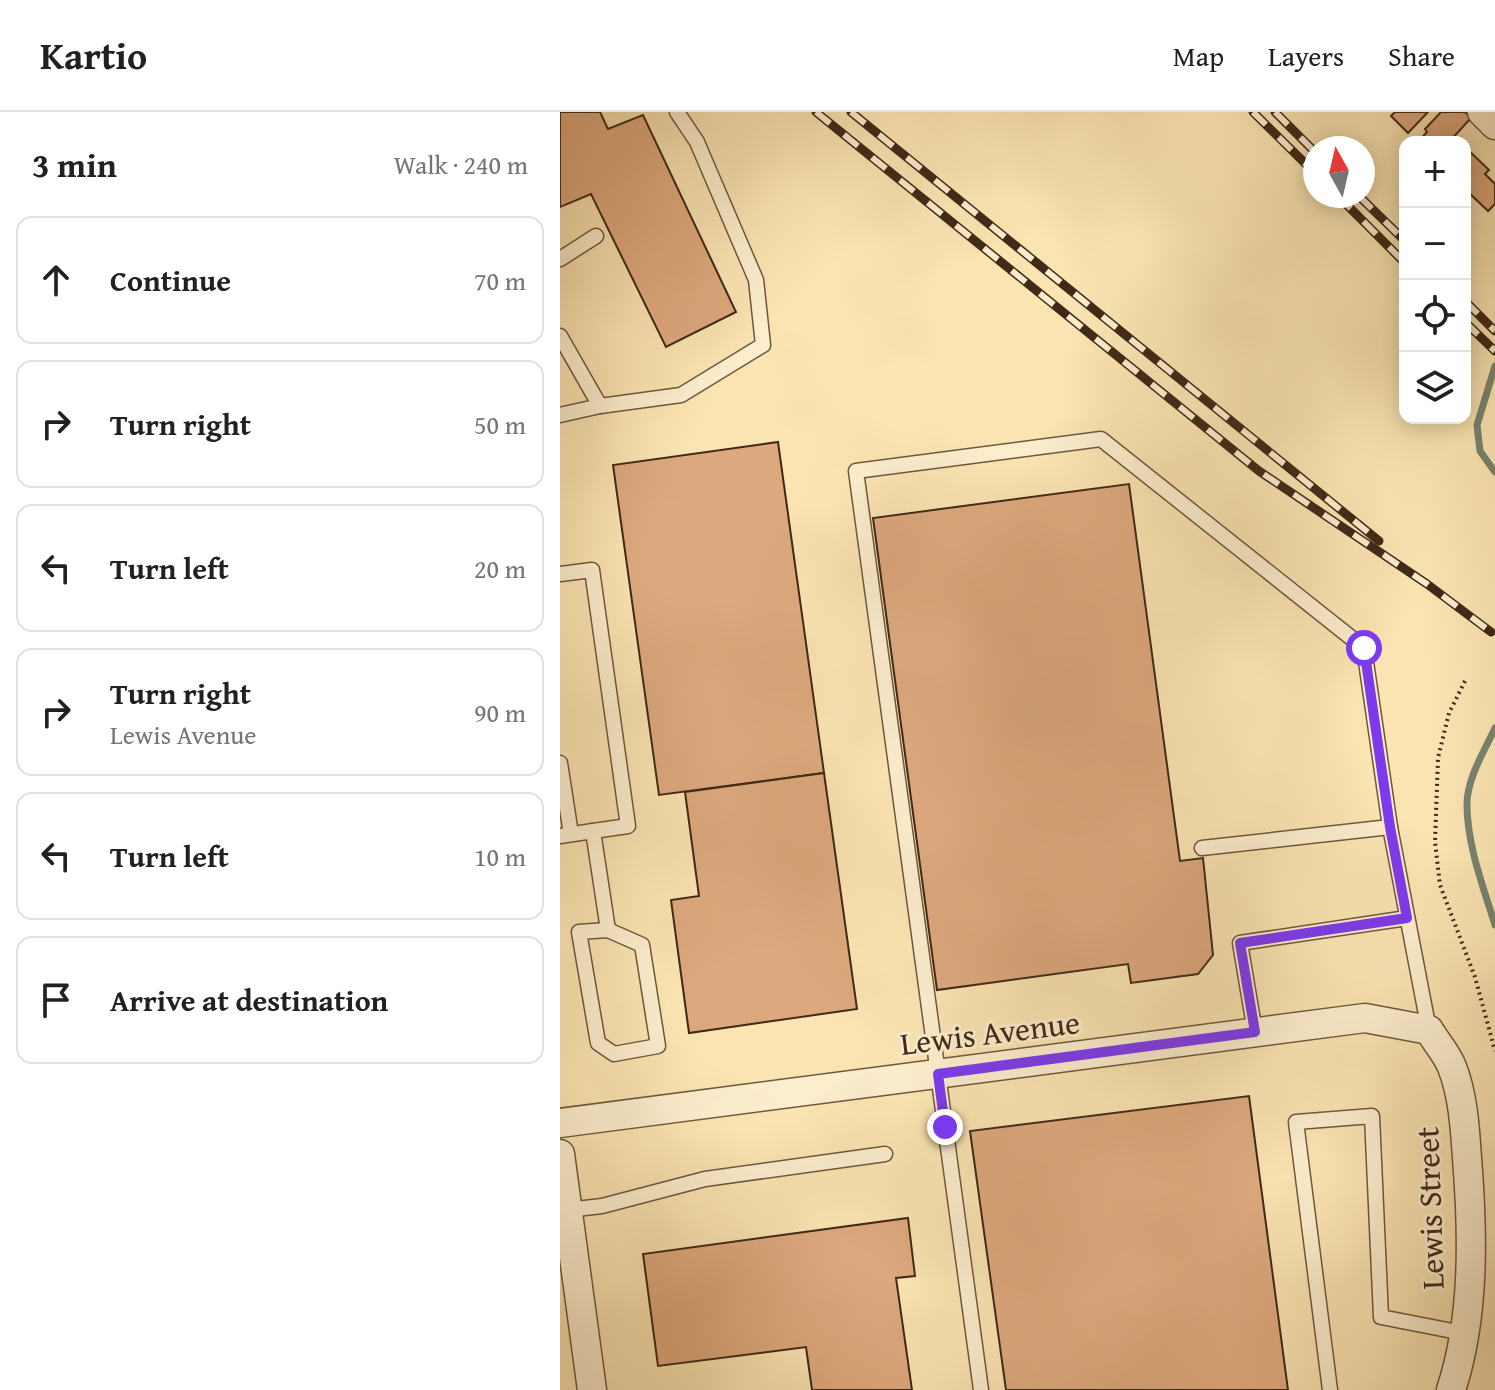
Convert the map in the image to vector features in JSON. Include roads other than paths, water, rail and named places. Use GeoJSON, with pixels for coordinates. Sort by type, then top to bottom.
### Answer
{"type":"FeatureCollection","features":[{"type":"Feature","properties":{"kind":"street"},"geometry":{"type":"LineString","coordinates":[[1482,112],[1495,125]]}},
{"type":"Feature","properties":{"kind":"street","name":"Lewis Avenue"},"geometry":{"type":"LineString","coordinates":[[560,1123],[1365,1018],[1429,1030]]}},
{"type":"Feature","properties":{"kind":"street","name":"Lewis Street"},"geometry":{"type":"LineString","coordinates":[[1429,1030],[1452,1065],[1465,1122],[1471,1204],[1469,1292],[1451,1390]]}},
{"type":"Feature","properties":{"kind":"street"},"geometry":{"type":"LineString","coordinates":[[560,1154],[568,1268],[592,1390]]}},
{"type":"Feature","properties":{"kind":"lane"},"geometry":{"type":"LineString","coordinates":[[560,415],[681,395],[763,345],[756,280],[697,142],[677,112]]}},
{"type":"Feature","properties":{"kind":"lane"},"geometry":{"type":"LineString","coordinates":[[560,259],[596,236]]}},
{"type":"Feature","properties":{"kind":"lane"},"geometry":{"type":"LineString","coordinates":[[560,336],[600,406]]}},
{"type":"Feature","properties":{"kind":"lane"},"geometry":{"type":"LineString","coordinates":[[981,1390],[856,471],[1101,439],[1364,648],[1390,827],[1429,1030]]}},
{"type":"Feature","properties":{"kind":"lane"},"geometry":{"type":"LineString","coordinates":[[560,574],[592,570],[628,826],[565,835],[560,763]]}},
{"type":"Feature","properties":{"kind":"lane"},"geometry":{"type":"LineString","coordinates":[[1202,848],[1390,827]]}},
{"type":"Feature","properties":{"kind":"lane"},"geometry":{"type":"LineString","coordinates":[[593,831],[608,930]]}},
{"type":"Feature","properties":{"kind":"lane"},"geometry":{"type":"LineString","coordinates":[[1255,1032],[1240,943],[1407,918]]}},
{"type":"Feature","properties":{"kind":"lane"},"geometry":{"type":"LineString","coordinates":[[608,930],[642,945],[658,1046],[614,1054],[598,1043],[579,932],[608,930]]}},
{"type":"Feature","properties":{"kind":"lane"},"geometry":{"type":"LineString","coordinates":[[1330,1390],[1296,1122],[1372,1116],[1381,1317],[1463,1333]]}},
{"type":"Feature","properties":{"kind":"lane"},"geometry":{"type":"LineString","coordinates":[[564,1197],[602,1206],[705,1179],[885,1154]]}},
{"type":"Feature","properties":{"kind":"waterway"},"geometry":{"type":"LineString","coordinates":[[1495,366],[1477,425],[1480,451],[1495,472]]}},
{"type":"Feature","properties":{"kind":"waterway"},"geometry":{"type":"LineString","coordinates":[[1495,728],[1473,774],[1467,804],[1473,850],[1495,925]]}},
{"type":"Feature","properties":{"kind":"railway"},"geometry":{"type":"LineString","coordinates":[[816,112],[1259,471],[1427,584],[1491,632]]}},
{"type":"Feature","properties":{"kind":"railway"},"geometry":{"type":"LineString","coordinates":[[851,112],[1379,541]]}},
{"type":"Feature","properties":{"kind":"railway"},"geometry":{"type":"LineString","coordinates":[[1253,112],[1303,161]]}},
{"type":"Feature","properties":{"kind":"railway"},"geometry":{"type":"LineString","coordinates":[[1275,112],[1303,140]]}},
{"type":"Feature","properties":{"kind":"railway"},"geometry":{"type":"LineString","coordinates":[[1350,208],[1399,257]]}},
{"type":"Feature","properties":{"kind":"railway"},"geometry":{"type":"LineString","coordinates":[[1371,208],[1399,235]]}},
{"type":"Feature","properties":{"kind":"railway"},"geometry":{"type":"LineString","coordinates":[[1471,307],[1495,331]]}},
{"type":"Feature","properties":{"kind":"railway"},"geometry":{"type":"LineString","coordinates":[[1471,328],[1495,351]]}}]}
